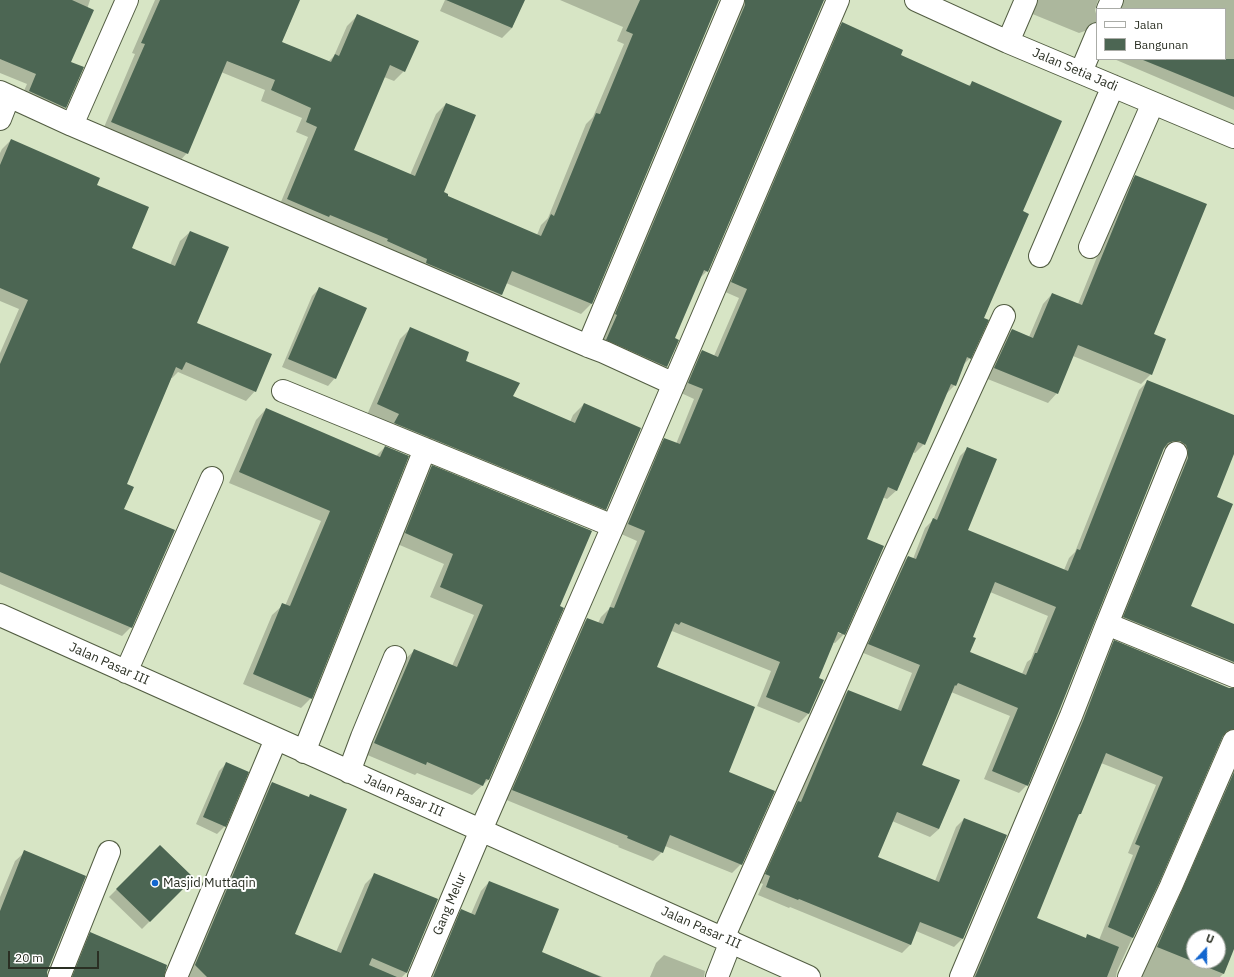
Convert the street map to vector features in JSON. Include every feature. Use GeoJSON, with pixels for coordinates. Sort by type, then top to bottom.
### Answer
{"type":"FeatureCollection","features":[{"type":"Feature","properties":{"kind":"street"},"geometry":{"type":"LineString","coordinates":[[72,125],[127,0]]}},
{"type":"Feature","properties":{"kind":"street"},"geometry":{"type":"LineString","coordinates":[[588,346],[733,0]]}},
{"type":"Feature","properties":{"kind":"street","name":"Gang Melur"},"geometry":{"type":"LineString","coordinates":[[419,977],[838,0]]}},
{"type":"Feature","properties":{"kind":"street"},"geometry":{"type":"LineString","coordinates":[[1008,42],[1026,0]]}},
{"type":"Feature","properties":{"kind":"street","name":"Jalan Setia Jadi"},"geometry":{"type":"LineString","coordinates":[[920,1],[1008,42],[1234,137]]}},
{"type":"Feature","properties":{"kind":"street"},"geometry":{"type":"LineString","coordinates":[[1081,72],[1096,36]]}},
{"type":"Feature","properties":{"kind":"street"},"geometry":{"type":"LineString","coordinates":[[1040,256],[1113,86]]}},
{"type":"Feature","properties":{"kind":"street"},"geometry":{"type":"LineString","coordinates":[[0,118],[5,94],[72,125],[604,352],[674,384]]}},
{"type":"Feature","properties":{"kind":"street"},"geometry":{"type":"LineString","coordinates":[[1090,247],[1153,103]]}},
{"type":"Feature","properties":{"kind":"street"},"geometry":{"type":"LineString","coordinates":[[717,977],[727,940],[891,562],[1004,316]]}},
{"type":"Feature","properties":{"kind":"street"},"geometry":{"type":"LineString","coordinates":[[283,391],[613,526]]}},
{"type":"Feature","properties":{"kind":"street"},"geometry":{"type":"LineString","coordinates":[[304,752],[425,449]]}},
{"type":"Feature","properties":{"kind":"street"},"geometry":{"type":"LineString","coordinates":[[961,977],[1071,716],[1176,454]]}},
{"type":"Feature","properties":{"kind":"street"},"geometry":{"type":"LineString","coordinates":[[126,672],[212,478]]}},
{"type":"Feature","properties":{"kind":"street","name":"Jalan Pasar III"},"geometry":{"type":"LineString","coordinates":[[0,616],[809,977]]}},
{"type":"Feature","properties":{"kind":"street"},"geometry":{"type":"LineString","coordinates":[[1107,624],[1234,676]]}},
{"type":"Feature","properties":{"kind":"street"},"geometry":{"type":"LineString","coordinates":[[350,772],[362,737],[395,657]]}},
{"type":"Feature","properties":{"kind":"street"},"geometry":{"type":"LineString","coordinates":[[176,977],[276,739]]}},
{"type":"Feature","properties":{"kind":"street"},"geometry":{"type":"LineString","coordinates":[[1129,977],[1172,886],[1234,741]]}},
{"type":"Feature","properties":{"kind":"street"},"geometry":{"type":"LineString","coordinates":[[59,977],[109,852]]}},
{"type":"Feature","properties":{"kind":"building"},"geometry":{"type":"Polygon","coordinates":[[[0,0],[72,0],[94,10],[71,62],[84,67],[66,108],[29,91],[36,74],[0,59],[0,0]]]}},
{"type":"Feature","properties":{"kind":"building"},"geometry":{"type":"Polygon","coordinates":[[[160,0],[300,0],[282,42],[331,62],[335,54],[339,56],[357,14],[419,41],[405,72],[390,65],[354,150],[415,176],[446,103],[476,115],[444,192],[448,194],[448,196],[541,236],[551,214],[554,216],[596,113],[600,114],[633,34],[626,31],[640,0],[719,0],[592,304],[512,271],[502,295],[426,263],[427,259],[387,241],[388,239],[330,215],[329,217],[287,199],[317,127],[306,122],[311,108],[271,90],[275,80],[227,61],[188,154],[111,122],[145,44],[141,43],[160,0]]]}},
{"type":"Feature","properties":{"kind":"building"},"geometry":{"type":"Polygon","coordinates":[[[446,0],[525,0],[512,28],[446,0]]]}},
{"type":"Feature","properties":{"kind":"building"},"geometry":{"type":"Polygon","coordinates":[[[745,0],[824,0],[708,272],[704,270],[675,338],[679,340],[667,367],[606,340],[617,315],[615,314],[745,5],[745,0]]]}},
{"type":"Feature","properties":{"kind":"building"},"geometry":{"type":"Polygon","coordinates":[[[842,22],[903,50],[901,55],[970,86],[972,81],[1062,121],[1023,211],[1029,214],[984,318],[989,320],[971,359],[967,357],[956,386],[951,384],[925,445],[918,442],[897,491],[888,487],[867,539],[884,546],[845,635],[838,632],[819,678],[824,680],[809,714],[766,697],[780,662],[681,622],[679,625],[675,623],[657,667],[755,707],[729,772],[775,791],[742,865],[670,835],[663,853],[627,838],[628,836],[512,790],[587,618],[603,624],[610,607],[614,608],[645,531],[628,524],[664,438],[680,444],[703,389],[688,383],[702,350],[718,357],[747,289],[731,282],[842,22]]]}},
{"type":"Feature","properties":{"kind":"building"},"geometry":{"type":"Polygon","coordinates":[[[1234,59],[1234,97],[1143,60],[1234,59]]]}},
{"type":"Feature","properties":{"kind":"building"},"geometry":{"type":"Polygon","coordinates":[[[11,139],[100,178],[97,185],[149,207],[132,248],[175,266],[190,231],[229,247],[197,323],[272,354],[256,392],[186,362],[182,370],[176,367],[127,484],[134,487],[124,509],[175,530],[132,628],[0,572],[0,364],[28,300],[0,288],[0,165],[11,139]]]}},
{"type":"Feature","properties":{"kind":"building"},"geometry":{"type":"Polygon","coordinates":[[[1135,175],[1207,204],[1154,334],[1166,339],[1152,375],[1078,345],[1058,394],[994,368],[1012,329],[1033,338],[1052,293],[1082,305],[1135,175]]]}},
{"type":"Feature","properties":{"kind":"building"},"geometry":{"type":"Polygon","coordinates":[[[319,287],[367,308],[336,379],[288,359],[319,287]]]}},
{"type":"Feature","properties":{"kind":"building"},"geometry":{"type":"Polygon","coordinates":[[[410,327],[469,352],[466,361],[520,383],[513,396],[575,423],[584,403],[641,428],[606,510],[394,423],[399,414],[377,404],[410,327]]]}},
{"type":"Feature","properties":{"kind":"building"},"geometry":{"type":"Polygon","coordinates":[[[1147,380],[1234,415],[1234,454],[1217,497],[1233,504],[1191,606],[1234,624],[1234,662],[1123,617],[1188,458],[1186,445],[1180,441],[1174,441],[1168,443],[1164,448],[1028,786],[992,771],[1018,708],[958,683],[956,686],[955,685],[922,765],[960,780],[939,829],[897,812],[878,857],[939,882],[964,818],[1007,835],[963,939],[920,922],[911,945],[766,887],[770,876],[765,874],[798,801],[801,802],[848,690],[901,711],[920,665],[868,644],[908,556],[916,559],[933,518],[937,520],[967,447],[997,459],[968,530],[1068,571],[1077,549],[1080,550],[1147,380]],[[995,582],[973,637],[976,638],[970,652],[1026,675],[1056,607],[995,582]]]}},
{"type":"Feature","properties":{"kind":"building"},"geometry":{"type":"Polygon","coordinates":[[[266,408],[380,457],[385,446],[409,456],[312,699],[253,674],[282,603],[290,606],[330,511],[239,472],[266,408]]]}},
{"type":"Feature","properties":{"kind":"building"},"geometry":{"type":"Polygon","coordinates":[[[432,465],[592,531],[560,606],[564,608],[489,780],[486,779],[483,786],[427,762],[426,765],[374,743],[414,649],[457,667],[483,605],[440,587],[453,554],[405,533],[432,465]]]}},
{"type":"Feature","properties":{"kind":"building"},"geometry":{"type":"Polygon","coordinates":[[[1114,640],[1229,688],[1234,688],[1234,729],[1227,731],[1223,736],[1160,881],[1133,938],[1108,927],[1140,846],[1135,844],[1163,777],[1106,753],[1081,814],[1079,814],[1037,918],[1086,938],[1087,934],[1119,947],[1107,977],[975,977],[1083,721],[1114,640]]]}},
{"type":"Feature","properties":{"kind":"building"},"geometry":{"type":"Polygon","coordinates":[[[226,762],[249,772],[226,827],[203,817],[226,762]]]}},
{"type":"Feature","properties":{"kind":"building"},"geometry":{"type":"Polygon","coordinates":[[[1234,772],[1234,949],[1226,969],[1226,929],[1186,929],[1186,959],[1157,947],[1234,772]]]}},
{"type":"Feature","properties":{"kind":"building"},"geometry":{"type":"Polygon","coordinates":[[[272,782],[309,797],[310,794],[347,809],[295,934],[341,953],[374,873],[438,899],[407,973],[372,958],[369,965],[397,977],[207,977],[195,965],[272,782]]]}},
{"type":"Feature","properties":{"kind":"building","name":"Masjid Muttaqin"},"geometry":{"type":"Polygon","coordinates":[[[160,845],[194,878],[150,922],[116,889],[160,845]]]}},
{"type":"Feature","properties":{"kind":"building"},"geometry":{"type":"Polygon","coordinates":[[[24,850],[86,876],[47,972],[47,977],[0,977],[0,911],[24,850]]]}},
{"type":"Feature","properties":{"kind":"building"},"geometry":{"type":"Polygon","coordinates":[[[489,881],[559,909],[542,952],[601,977],[433,977],[461,909],[475,915],[489,881]]]}},
{"type":"Feature","properties":{"kind":"building"},"geometry":{"type":"Polygon","coordinates":[[[90,932],[167,965],[164,977],[72,977],[90,932]]]}},
{"type":"Feature","properties":{"kind":"building"},"geometry":{"type":"Polygon","coordinates":[[[1212,969],[1226,969],[1224,974],[1212,969]]]}},
{"type":"Feature","properties":{"kind":"place","name":"Masjid Muttaqin"},"geometry":{"type":"Point","coordinates":[155,883]}}]}
